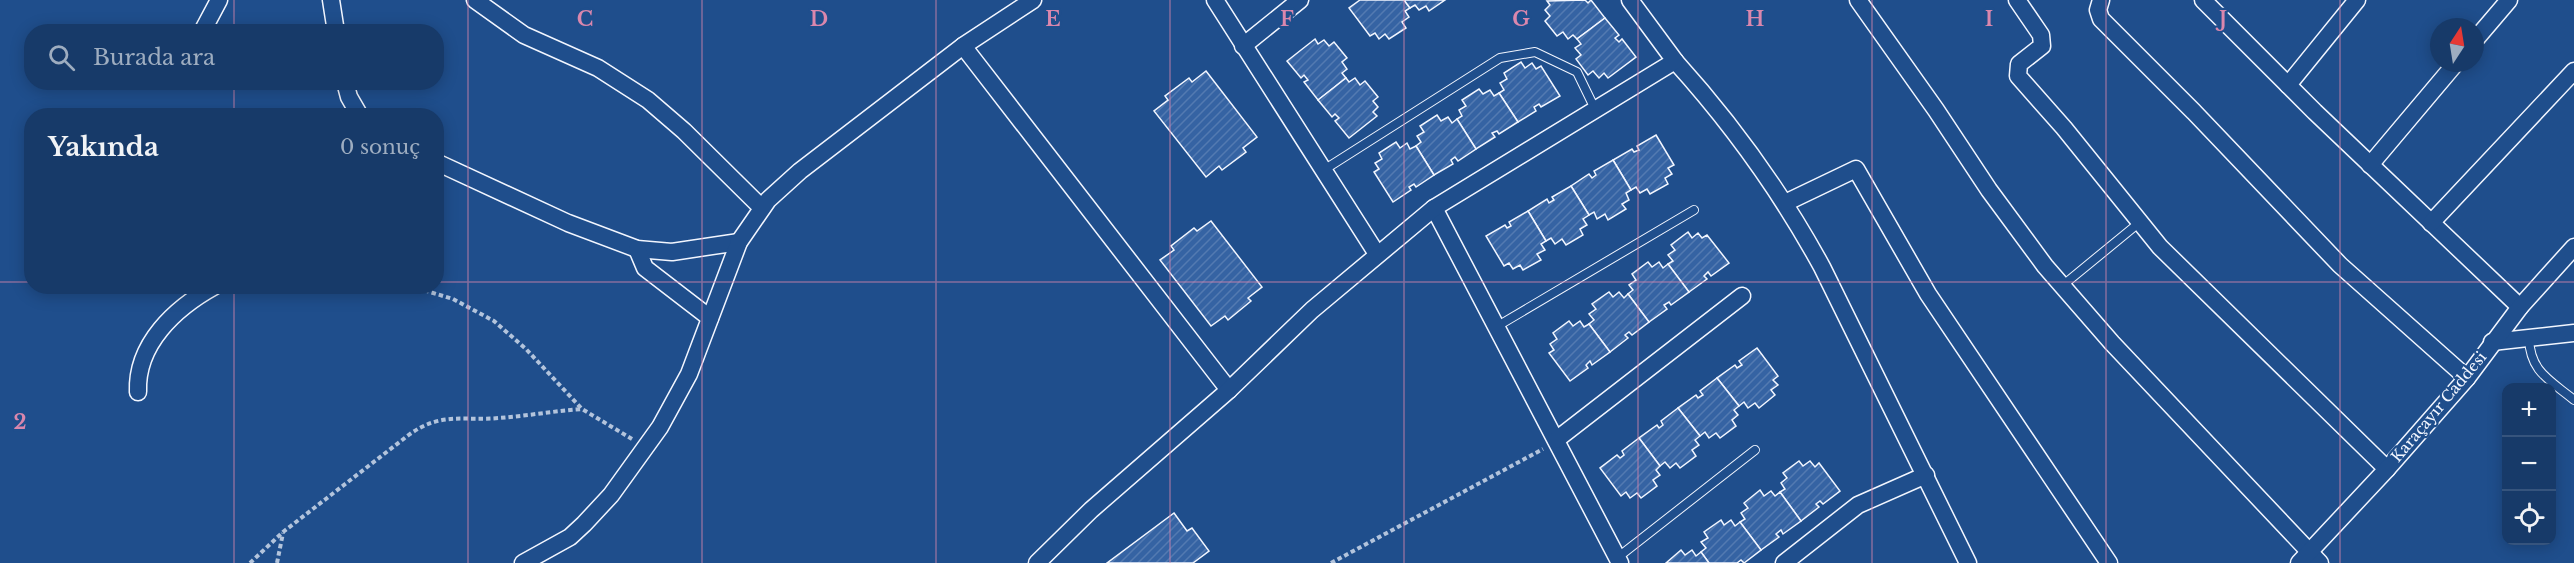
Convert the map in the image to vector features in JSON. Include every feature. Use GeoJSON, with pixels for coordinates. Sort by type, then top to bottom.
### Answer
{"type":"FeatureCollection","features":[{"type":"Feature","properties":{"kind":"street"},"geometry":{"type":"LineString","coordinates":[[206,24],[219,0]]}},
{"type":"Feature","properties":{"kind":"street"},"geometry":{"type":"LineString","coordinates":[[331,0],[335,24]]}},
{"type":"Feature","properties":{"kind":"street"},"geometry":{"type":"LineString","coordinates":[[475,0],[524,35],[606,72],[648,100],[762,208]]}},
{"type":"Feature","properties":{"kind":"street"},"geometry":{"type":"LineString","coordinates":[[523,563],[570,537],[584,524],[611,495],[646,448],[689,374],[739,242],[762,208],[784,184],[800,171],[963,46],[1033,0]]}},
{"type":"Feature","properties":{"kind":"street"},"geometry":{"type":"LineString","coordinates":[[1215,0],[1377,254]]}},
{"type":"Feature","properties":{"kind":"street"},"geometry":{"type":"LineString","coordinates":[[1243,46],[1300,0]]}},
{"type":"Feature","properties":{"kind":"street"},"geometry":{"type":"LineString","coordinates":[[1630,0],[1675,61],[1742,139],[1785,203],[1822,267],[1968,563]]}},
{"type":"Feature","properties":{"kind":"street"},"geometry":{"type":"LineString","coordinates":[[1857,0],[2003,209],[2062,286],[2310,559]]}},
{"type":"Feature","properties":{"kind":"street"},"geometry":{"type":"LineString","coordinates":[[2017,0],[2041,35],[2042,46],[2019,64],[2018,76],[2160,247],[2387,469]]}},
{"type":"Feature","properties":{"kind":"street"},"geometry":{"type":"LineString","coordinates":[[2101,0],[2098,10],[2101,19],[2194,112],[2340,265],[2467,378]]}},
{"type":"Feature","properties":{"kind":"street"},"geometry":{"type":"LineString","coordinates":[[2203,0],[2370,165],[2520,307]]}},
{"type":"Feature","properties":{"kind":"street"},"geometry":{"type":"LineString","coordinates":[[2288,85],[2356,0]]}},
{"type":"Feature","properties":{"kind":"street"},"geometry":{"type":"LineString","coordinates":[[2484,29],[2509,0]]}},
{"type":"Feature","properties":{"kind":"street"},"geometry":{"type":"LineString","coordinates":[[963,46],[1229,390]]}},
{"type":"Feature","properties":{"kind":"street"},"geometry":{"type":"LineString","coordinates":[[1037,563],[1091,510],[1229,390],[1312,310],[1434,208],[1675,61]]}},
{"type":"Feature","properties":{"kind":"street"},"geometry":{"type":"LineString","coordinates":[[2431,223],[2574,71]]}},
{"type":"Feature","properties":{"kind":"street"},"geometry":{"type":"LineString","coordinates":[[2370,165],[2448,72]]}},
{"type":"Feature","properties":{"kind":"street"},"geometry":{"type":"LineString","coordinates":[[348,90],[354,108]]}},
{"type":"Feature","properties":{"kind":"street"},"geometry":{"type":"LineString","coordinates":[[444,166],[557,218],[637,249],[672,252],[739,242]]}},
{"type":"Feature","properties":{"kind":"street"},"geometry":{"type":"LineString","coordinates":[[1785,203],[1856,169],[1928,294],[2109,563]]}},
{"type":"Feature","properties":{"kind":"street"},"geometry":{"type":"LineString","coordinates":[[1434,208],[1618,560]]}},
{"type":"Feature","properties":{"kind":"street","name":"Karaçayır Caddesi"},"geometry":{"type":"LineString","coordinates":[[2310,559],[2467,378],[2520,307],[2574,247]]}},
{"type":"Feature","properties":{"kind":"street"},"geometry":{"type":"LineString","coordinates":[[637,249],[645,268],[710,318]]}},
{"type":"Feature","properties":{"kind":"street"},"geometry":{"type":"LineString","coordinates":[[138,392],[141,362],[155,336],[204,294]]}},
{"type":"Feature","properties":{"kind":"street"},"geometry":{"type":"LineString","coordinates":[[1556,440],[1742,296]]}},
{"type":"Feature","properties":{"kind":"street"},"geometry":{"type":"LineString","coordinates":[[2493,342],[2574,333]]}},
{"type":"Feature","properties":{"kind":"street"},"geometry":{"type":"LineString","coordinates":[[1784,563],[1858,505],[1926,475]]}},
{"type":"Feature","properties":{"kind":"lane"},"geometry":{"type":"LineString","coordinates":[[1330,166],[1500,58],[1535,52],[1576,72],[1595,109]]}},
{"type":"Feature","properties":{"kind":"lane"},"geometry":{"type":"LineString","coordinates":[[1496,327],[1694,210]]}},
{"type":"Feature","properties":{"kind":"lane"},"geometry":{"type":"LineString","coordinates":[[2062,286],[2140,222]]}},
{"type":"Feature","properties":{"kind":"lane"},"geometry":{"type":"LineString","coordinates":[[2529,338],[2530,355],[2538,370],[2574,400]]}},
{"type":"Feature","properties":{"kind":"lane"},"geometry":{"type":"LineString","coordinates":[[1618,560],[1755,450]]}},
{"type":"Feature","properties":{"kind":"path"},"geometry":{"type":"LineString","coordinates":[[436,294],[453,299],[494,321],[526,349],[582,409],[646,448]]}},
{"type":"Feature","properties":{"kind":"path"},"geometry":{"type":"LineString","coordinates":[[250,563],[283,532],[427,423],[447,418],[494,418],[582,409]]}},
{"type":"Feature","properties":{"kind":"path"},"geometry":{"type":"LineString","coordinates":[[1331,563],[1533,456],[1556,440]]}},
{"type":"Feature","properties":{"kind":"path"},"geometry":{"type":"LineString","coordinates":[[277,563],[283,532]]}},
{"type":"Feature","properties":{"kind":"building"},"geometry":{"type":"Polygon","coordinates":[[[1360,0],[1404,0],[1410,8],[1405,11],[1409,17],[1402,22],[1406,28],[1389,39],[1385,34],[1379,39],[1375,33],[1370,36],[1349,8],[1360,0]]]}},
{"type":"Feature","properties":{"kind":"building"},"geometry":{"type":"Polygon","coordinates":[[[1404,0],[1445,0],[1429,11],[1426,6],[1419,10],[1415,5],[1410,8],[1404,0]]]}},
{"type":"Feature","properties":{"kind":"building"},"geometry":{"type":"Polygon","coordinates":[[[1585,0],[1588,3],[1591,0],[1605,18],[1577,39],[1573,35],[1568,39],[1563,32],[1557,36],[1545,21],[1550,16],[1545,10],[1550,5],[1547,1],[1585,0]]]}},
{"type":"Feature","properties":{"kind":"building"},"geometry":{"type":"Polygon","coordinates":[[[1605,18],[1619,35],[1615,38],[1619,42],[1622,39],[1636,57],[1608,78],[1604,73],[1599,78],[1593,71],[1588,75],[1576,59],[1581,55],[1575,48],[1581,44],[1577,39],[1605,18]]]}},
{"type":"Feature","properties":{"kind":"building"},"geometry":{"type":"Polygon","coordinates":[[[1315,39],[1318,44],[1324,40],[1329,46],[1334,42],[1347,58],[1342,62],[1347,69],[1342,73],[1346,78],[1318,100],[1304,82],[1308,80],[1304,75],[1301,78],[1287,61],[1315,39]]]}},
{"type":"Feature","properties":{"kind":"building"},"geometry":{"type":"Polygon","coordinates":[[[1521,62],[1525,68],[1532,63],[1536,69],[1541,66],[1560,96],[1541,107],[1539,104],[1534,107],[1536,111],[1518,122],[1499,93],[1504,90],[1500,83],[1507,79],[1504,73],[1521,62]]]}},
{"type":"Feature","properties":{"kind":"building"},"geometry":{"type":"Polygon","coordinates":[[[1206,71],[1257,137],[1243,148],[1246,152],[1222,170],[1219,166],[1206,177],[1154,111],[1168,100],[1165,96],[1189,78],[1192,82],[1206,71]]]}},
{"type":"Feature","properties":{"kind":"building"},"geometry":{"type":"Polygon","coordinates":[[[1346,78],[1349,82],[1355,78],[1360,85],[1365,81],[1378,97],[1373,101],[1378,107],[1373,112],[1377,116],[1349,138],[1335,121],[1339,118],[1335,114],[1332,117],[1318,100],[1346,78]]]}},
{"type":"Feature","properties":{"kind":"building"},"geometry":{"type":"Polygon","coordinates":[[[1479,89],[1483,94],[1490,90],[1494,96],[1499,93],[1518,122],[1499,134],[1497,131],[1492,133],[1495,137],[1476,149],[1457,119],[1462,116],[1459,110],[1466,106],[1462,100],[1479,89]]]}},
{"type":"Feature","properties":{"kind":"building"},"geometry":{"type":"Polygon","coordinates":[[[1437,115],[1441,121],[1448,117],[1452,123],[1457,119],[1476,149],[1458,161],[1455,157],[1451,160],[1453,164],[1434,175],[1416,146],[1421,142],[1417,136],[1424,132],[1420,126],[1437,115]]]}},
{"type":"Feature","properties":{"kind":"building"},"geometry":{"type":"Polygon","coordinates":[[[1656,135],[1674,165],[1668,168],[1672,174],[1665,178],[1668,184],[1650,194],[1647,189],[1640,193],[1636,187],[1631,190],[1613,160],[1632,149],[1634,152],[1639,150],[1637,146],[1656,135]]]}},
{"type":"Feature","properties":{"kind":"building"},"geometry":{"type":"Polygon","coordinates":[[[1396,142],[1400,148],[1407,143],[1410,149],[1416,146],[1434,175],[1416,187],[1414,184],[1409,187],[1411,190],[1393,202],[1374,172],[1379,169],[1375,163],[1382,159],[1379,153],[1396,142]]]}},
{"type":"Feature","properties":{"kind":"building"},"geometry":{"type":"Polygon","coordinates":[[[1613,160],[1631,190],[1626,193],[1629,200],[1622,204],[1626,209],[1608,220],[1605,214],[1597,219],[1594,212],[1589,215],[1571,186],[1589,174],[1592,178],[1596,175],[1594,171],[1613,160]]]}},
{"type":"Feature","properties":{"kind":"building"},"geometry":{"type":"Polygon","coordinates":[[[1571,186],[1589,215],[1583,219],[1587,225],[1580,229],[1583,235],[1566,245],[1562,239],[1555,244],[1551,238],[1546,241],[1528,211],[1547,199],[1549,203],[1554,200],[1552,197],[1571,186]]]}},
{"type":"Feature","properties":{"kind":"building"},"geometry":{"type":"Polygon","coordinates":[[[1528,211],[1546,241],[1541,244],[1545,250],[1537,254],[1541,260],[1523,270],[1520,265],[1513,269],[1509,263],[1504,266],[1486,236],[1505,225],[1507,228],[1511,226],[1509,222],[1528,211]]]}},
{"type":"Feature","properties":{"kind":"building"},"geometry":{"type":"Polygon","coordinates":[[[1211,221],[1262,287],[1248,298],[1251,301],[1228,320],[1225,316],[1211,326],[1160,260],[1174,250],[1171,246],[1194,228],[1197,231],[1211,221]]]}},
{"type":"Feature","properties":{"kind":"building"},"geometry":{"type":"Polygon","coordinates":[[[1688,232],[1692,238],[1698,233],[1702,238],[1707,235],[1729,263],[1711,276],[1708,272],[1704,276],[1707,279],[1689,292],[1668,264],[1673,261],[1668,255],[1675,250],[1671,245],[1688,232]]]}},
{"type":"Feature","properties":{"kind":"building"},"geometry":{"type":"Polygon","coordinates":[[[1648,262],[1652,267],[1659,262],[1663,268],[1668,264],[1689,292],[1671,305],[1669,302],[1664,305],[1667,309],[1649,322],[1628,294],[1633,290],[1629,285],[1636,280],[1632,274],[1648,262]]]}},
{"type":"Feature","properties":{"kind":"building"},"geometry":{"type":"Polygon","coordinates":[[[1609,292],[1613,297],[1619,292],[1624,298],[1628,294],[1649,322],[1632,335],[1629,332],[1625,335],[1628,338],[1610,352],[1589,324],[1594,320],[1589,314],[1596,309],[1592,304],[1609,292]]]}},
{"type":"Feature","properties":{"kind":"building"},"geometry":{"type":"Polygon","coordinates":[[[1569,321],[1573,326],[1580,321],[1584,327],[1589,324],[1610,352],[1592,365],[1590,361],[1586,365],[1588,368],[1570,381],[1549,353],[1554,350],[1550,344],[1557,339],[1553,333],[1569,321]]]}},
{"type":"Feature","properties":{"kind":"building"},"geometry":{"type":"Polygon","coordinates":[[[1757,348],[1778,376],[1773,380],[1778,385],[1771,390],[1775,395],[1759,408],[1755,403],[1748,408],[1744,402],[1739,406],[1717,378],[1735,365],[1737,368],[1742,365],[1739,361],[1757,348]]]}},
{"type":"Feature","properties":{"kind":"building"},"geometry":{"type":"Polygon","coordinates":[[[1717,378],[1739,406],[1734,410],[1738,415],[1732,420],[1736,426],[1720,438],[1716,433],[1709,438],[1705,432],[1700,436],[1678,408],[1696,395],[1698,398],[1703,395],[1700,391],[1717,378]]]}},
{"type":"Feature","properties":{"kind":"building"},"geometry":{"type":"Polygon","coordinates":[[[1678,408],[1700,436],[1695,440],[1699,445],[1692,450],[1696,456],[1680,468],[1676,463],[1670,468],[1665,462],[1660,466],[1639,438],[1657,425],[1659,428],[1663,425],[1661,421],[1678,408]]]}},
{"type":"Feature","properties":{"kind":"building"},"geometry":{"type":"Polygon","coordinates":[[[1639,438],[1660,466],[1656,470],[1660,475],[1653,480],[1657,486],[1641,498],[1637,493],[1630,498],[1626,492],[1621,496],[1600,468],[1617,455],[1620,458],[1624,455],[1622,451],[1639,438]]]}},
{"type":"Feature","properties":{"kind":"building"},"geometry":{"type":"Polygon","coordinates":[[[1799,461],[1803,466],[1810,461],[1815,467],[1819,463],[1840,491],[1823,504],[1820,501],[1816,504],[1819,507],[1801,521],[1780,492],[1785,489],[1781,483],[1787,478],[1783,473],[1799,461]]]}},
{"type":"Feature","properties":{"kind":"building"},"geometry":{"type":"Polygon","coordinates":[[[1760,490],[1764,496],[1771,491],[1775,496],[1780,492],[1801,521],[1783,534],[1781,530],[1776,534],[1779,537],[1761,550],[1740,522],[1745,519],[1741,513],[1748,508],[1744,503],[1760,490]]]}},
{"type":"Feature","properties":{"kind":"building"},"geometry":{"type":"Polygon","coordinates":[[[1174,513],[1187,531],[1192,528],[1209,551],[1193,563],[1107,563],[1174,513]]]}},
{"type":"Feature","properties":{"kind":"building"},"geometry":{"type":"Polygon","coordinates":[[[1721,520],[1724,525],[1731,520],[1735,526],[1740,522],[1761,550],[1744,563],[1741,560],[1737,563],[1709,563],[1701,552],[1706,548],[1701,542],[1708,538],[1704,532],[1721,520]]]}},
{"type":"Feature","properties":{"kind":"building"},"geometry":{"type":"Polygon","coordinates":[[[1681,550],[1685,555],[1692,550],[1696,556],[1701,552],[1709,563],[1666,563],[1681,550]]]}}]}
